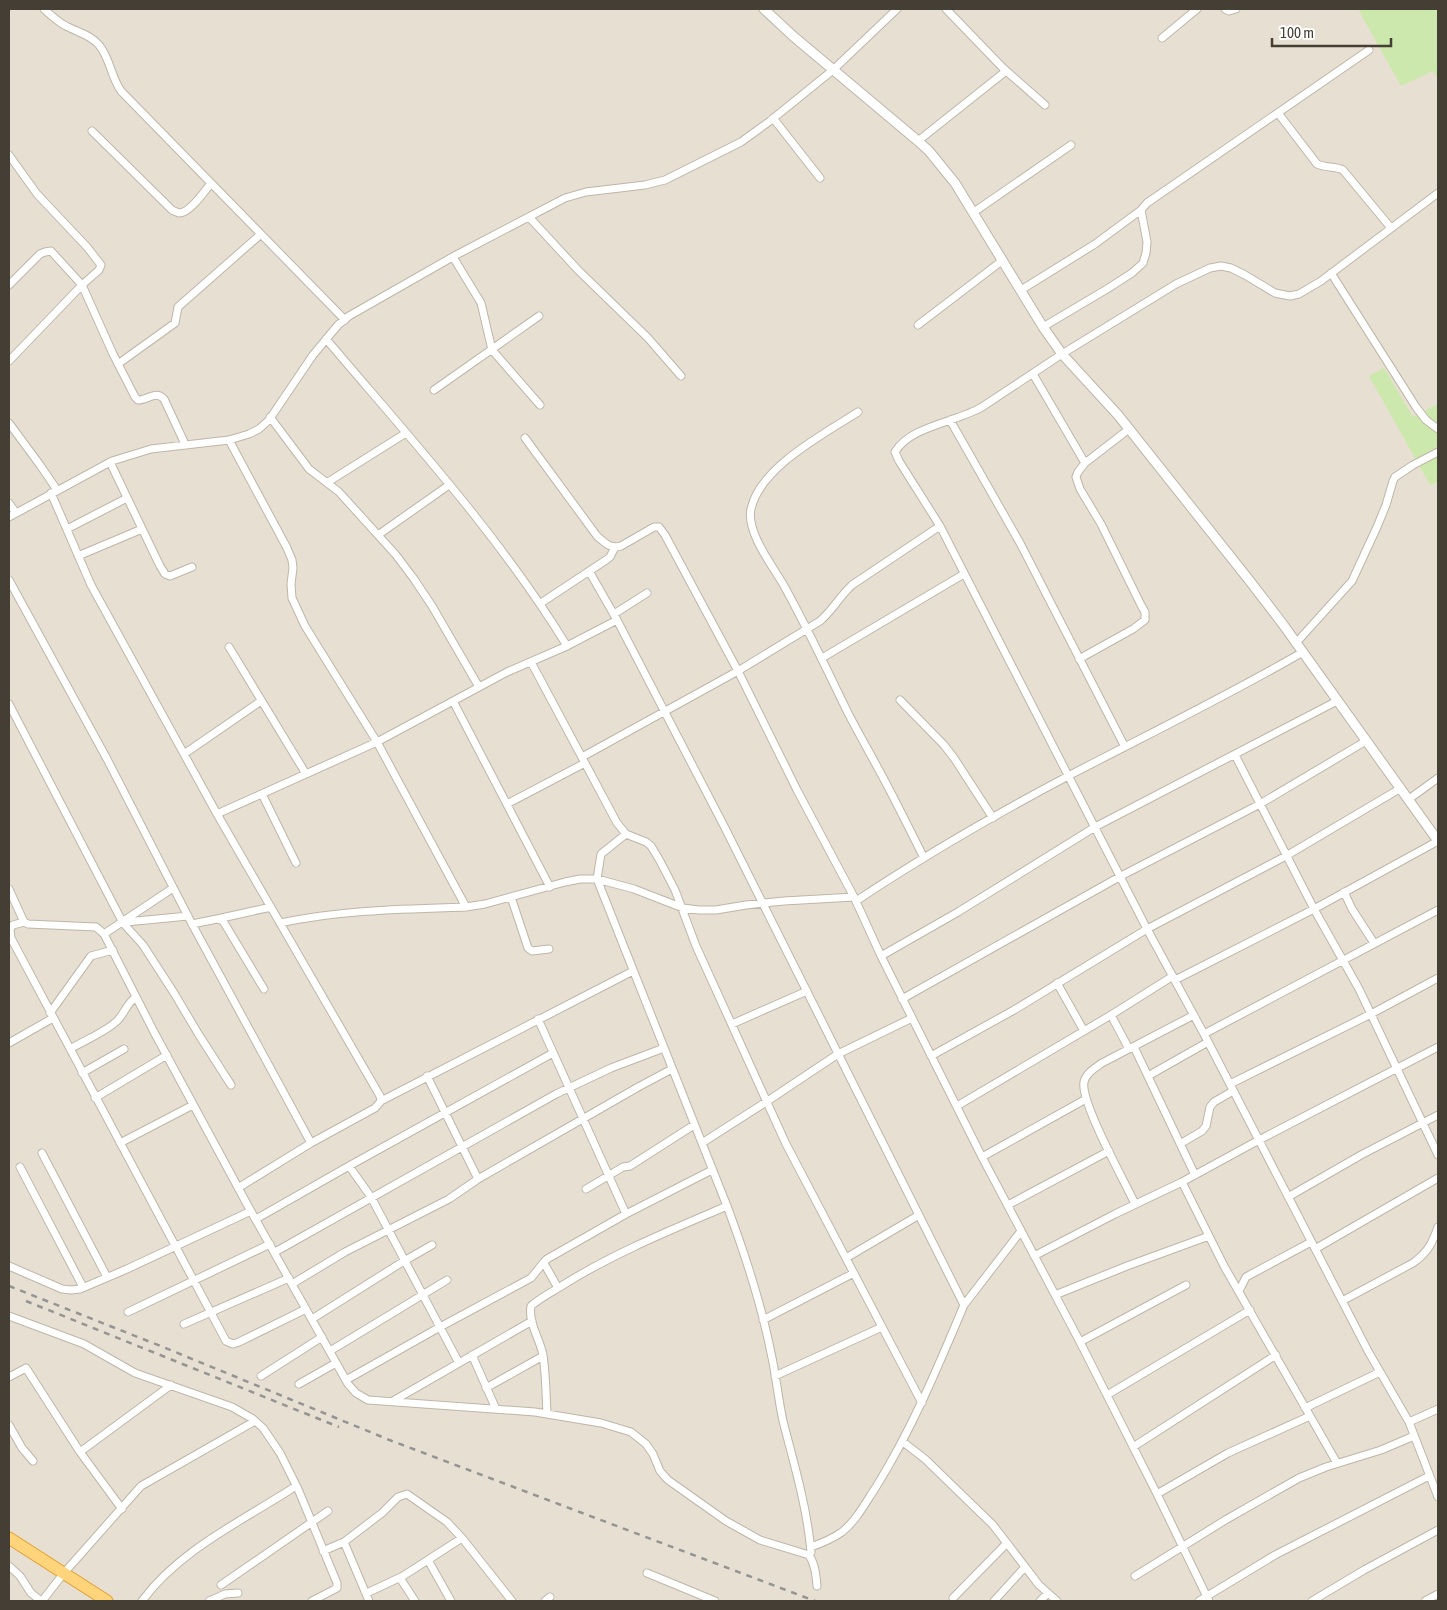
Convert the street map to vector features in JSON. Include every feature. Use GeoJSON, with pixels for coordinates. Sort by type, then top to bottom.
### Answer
{"type":"FeatureCollection","features":[{"type":"Feature","properties":{"kind":"highway"},"geometry":{"type":"LineString","coordinates":[[9,1538],[107,1601]]}},
{"type":"Feature","properties":{"kind":"street"},"geometry":{"type":"LineString","coordinates":[[44,9],[66,26],[98,44],[121,91],[344,320]]}},
{"type":"Feature","properties":{"kind":"street"},"geometry":{"type":"LineString","coordinates":[[764,9],[929,151],[955,183],[1043,327],[1062,354],[1118,414],[1249,580],[1303,652],[1438,841],[1314,909],[1174,978],[957,1106]]}},
{"type":"Feature","properties":{"kind":"street"},"geometry":{"type":"LineString","coordinates":[[9,502],[12,515],[110,462],[152,449],[229,440],[259,428],[270,417],[313,354],[344,320],[362,308],[453,257],[574,195],[645,185],[671,177],[741,142],[833,70],[896,9]]}},
{"type":"Feature","properties":{"kind":"street"},"geometry":{"type":"LineString","coordinates":[[946,9],[1006,71],[1045,104]]}},
{"type":"Feature","properties":{"kind":"street"},"geometry":{"type":"LineString","coordinates":[[1162,38],[1197,9]]}},
{"type":"Feature","properties":{"kind":"street"},"geometry":{"type":"LineString","coordinates":[[1225,9],[1229,11],[1236,9]]}},
{"type":"Feature","properties":{"kind":"street"},"geometry":{"type":"LineString","coordinates":[[1021,290],[1095,244],[1141,210],[1146,203],[1369,50]]}},
{"type":"Feature","properties":{"kind":"street"},"geometry":{"type":"LineString","coordinates":[[918,141],[1006,71]]}},
{"type":"Feature","properties":{"kind":"street"},"geometry":{"type":"LineString","coordinates":[[1278,113],[1317,164],[1343,170],[1391,228]]}},
{"type":"Feature","properties":{"kind":"street"},"geometry":{"type":"LineString","coordinates":[[773,118],[820,178]]}},
{"type":"Feature","properties":{"kind":"street"},"geometry":{"type":"LineString","coordinates":[[92,131],[172,210],[186,211],[211,183]]}},
{"type":"Feature","properties":{"kind":"street"},"geometry":{"type":"LineString","coordinates":[[974,212],[1071,146]]}},
{"type":"Feature","properties":{"kind":"street"},"geometry":{"type":"LineString","coordinates":[[9,155],[36,194],[87,247],[101,265],[99,270],[82,285],[9,361]]}},
{"type":"Feature","properties":{"kind":"street"},"geometry":{"type":"LineString","coordinates":[[1438,193],[1331,274],[1299,294],[1290,296],[1275,292],[1231,268],[1220,266],[1210,268],[1176,284],[1062,354],[972,413],[928,427],[902,443],[895,452],[899,462],[940,526],[1147,929],[1204,1034],[1342,1301],[1409,1422],[1438,1497]]}},
{"type":"Feature","properties":{"kind":"street"},"geometry":{"type":"LineString","coordinates":[[1043,327],[1107,289],[1142,263],[1146,253],[1147,242],[1141,210]]}},
{"type":"Feature","properties":{"kind":"street"},"geometry":{"type":"LineString","coordinates":[[529,217],[578,270],[648,338],[681,376]]}},
{"type":"Feature","properties":{"kind":"street"},"geometry":{"type":"LineString","coordinates":[[118,364],[175,323],[178,307],[261,234]]}},
{"type":"Feature","properties":{"kind":"street"},"geometry":{"type":"LineString","coordinates":[[9,285],[40,254],[51,251],[82,285],[118,364],[138,400],[144,400],[157,394],[161,395],[185,444]]}},
{"type":"Feature","properties":{"kind":"street"},"geometry":{"type":"LineString","coordinates":[[453,257],[481,303],[492,350],[540,405]]}},
{"type":"Feature","properties":{"kind":"street"},"geometry":{"type":"LineString","coordinates":[[918,325],[1003,260]]}},
{"type":"Feature","properties":{"kind":"street"},"geometry":{"type":"LineString","coordinates":[[1331,274],[1416,407],[1426,420],[1438,429]]}},
{"type":"Feature","properties":{"kind":"street"},"geometry":{"type":"LineString","coordinates":[[434,390],[539,316]]}},
{"type":"Feature","properties":{"kind":"street"},"geometry":{"type":"LineString","coordinates":[[326,339],[448,485],[468,506],[541,603],[567,646]]}},
{"type":"Feature","properties":{"kind":"street"},"geometry":{"type":"LineString","coordinates":[[1033,374],[1085,463]]}},
{"type":"Feature","properties":{"kind":"street"},"geometry":{"type":"LineString","coordinates":[[858,412],[797,452],[780,466],[764,483],[754,498],[750,511],[750,521],[924,858]]}},
{"type":"Feature","properties":{"kind":"street"},"geometry":{"type":"LineString","coordinates":[[270,417],[309,469],[340,492],[405,567],[428,599],[479,687]]}},
{"type":"Feature","properties":{"kind":"street"},"geometry":{"type":"LineString","coordinates":[[950,420],[1002,511],[1125,747]]}},
{"type":"Feature","properties":{"kind":"street"},"geometry":{"type":"LineString","coordinates":[[9,423],[54,492],[66,529],[91,585],[217,814],[381,1101]]}},
{"type":"Feature","properties":{"kind":"street"},"geometry":{"type":"LineString","coordinates":[[1079,659],[1134,630],[1143,623],[1146,616],[1118,558],[1077,484],[1078,472],[1085,463],[1129,430]]}},
{"type":"Feature","properties":{"kind":"street"},"geometry":{"type":"LineString","coordinates":[[328,482],[406,433]]}},
{"type":"Feature","properties":{"kind":"street"},"geometry":{"type":"LineString","coordinates":[[525,438],[598,536],[608,546],[615,547],[654,528],[658,527],[662,530],[738,672],[797,790],[855,899],[902,999],[982,1157],[1080,1342],[1208,1599]]}},
{"type":"Feature","properties":{"kind":"street"},"geometry":{"type":"LineString","coordinates":[[229,440],[292,560],[292,598],[305,626],[377,742],[466,907]]}},
{"type":"Feature","properties":{"kind":"street"},"geometry":{"type":"LineString","coordinates":[[1296,643],[1352,581],[1377,527],[1395,477],[1438,452]]}},
{"type":"Feature","properties":{"kind":"street"},"geometry":{"type":"LineString","coordinates":[[110,462],[165,574],[170,576],[192,567]]}},
{"type":"Feature","properties":{"kind":"street"},"geometry":{"type":"LineString","coordinates":[[378,535],[448,485]]}},
{"type":"Feature","properties":{"kind":"street"},"geometry":{"type":"LineString","coordinates":[[66,529],[127,498]]}},
{"type":"Feature","properties":{"kind":"street"},"geometry":{"type":"LineString","coordinates":[[507,804],[738,672],[807,629],[826,616],[841,595],[852,585],[940,526]]}},
{"type":"Feature","properties":{"kind":"street"},"geometry":{"type":"LineString","coordinates":[[78,556],[142,529]]}},
{"type":"Feature","properties":{"kind":"street"},"geometry":{"type":"LineString","coordinates":[[541,603],[610,557],[615,547]]}},
{"type":"Feature","properties":{"kind":"street"},"geometry":{"type":"LineString","coordinates":[[589,571],[665,712],[763,903],[964,1305]]}},
{"type":"Feature","properties":{"kind":"street"},"geometry":{"type":"LineString","coordinates":[[822,658],[964,574]]}},
{"type":"Feature","properties":{"kind":"street"},"geometry":{"type":"LineString","coordinates":[[9,580],[311,1143]]}},
{"type":"Feature","properties":{"kind":"street"},"geometry":{"type":"LineString","coordinates":[[217,814],[377,742],[479,687],[567,646],[615,617],[647,593]]}},
{"type":"Feature","properties":{"kind":"street"},"geometry":{"type":"LineString","coordinates":[[229,647],[306,774]]}},
{"type":"Feature","properties":{"kind":"street"},"geometry":{"type":"LineString","coordinates":[[280,923],[308,916],[344,912],[466,907],[486,904],[580,879],[597,879],[616,883],[683,908],[716,910],[763,903],[855,899],[1069,776],[1220,698],[1303,652]]}},
{"type":"Feature","properties":{"kind":"street"},"geometry":{"type":"LineString","coordinates":[[531,662],[617,823],[626,834],[651,846],[675,890],[696,946],[802,1177],[922,1403]]}},
{"type":"Feature","properties":{"kind":"street"},"geometry":{"type":"LineString","coordinates":[[900,700],[944,745],[993,818]]}},
{"type":"Feature","properties":{"kind":"street"},"geometry":{"type":"LineString","coordinates":[[184,754],[261,701]]}},
{"type":"Feature","properties":{"kind":"street"},"geometry":{"type":"LineString","coordinates":[[453,701],[550,887]]}},
{"type":"Feature","properties":{"kind":"street"},"geometry":{"type":"LineString","coordinates":[[881,956],[958,912],[1095,827],[1338,701]]}},
{"type":"Feature","properties":{"kind":"street"},"geometry":{"type":"LineString","coordinates":[[9,704],[123,923],[143,945],[231,1085]]}},
{"type":"Feature","properties":{"kind":"street"},"geometry":{"type":"LineString","coordinates":[[902,999],[1121,876],[1260,804],[1366,741]]}},
{"type":"Feature","properties":{"kind":"street"},"geometry":{"type":"LineString","coordinates":[[1235,755],[1286,856],[1371,1014],[1438,1155]]}},
{"type":"Feature","properties":{"kind":"street"},"geometry":{"type":"LineString","coordinates":[[1409,799],[1438,778]]}},
{"type":"Feature","properties":{"kind":"street"},"geometry":{"type":"LineString","coordinates":[[932,1056],[1014,1010],[1147,929],[1286,856],[1400,788]]}},
{"type":"Feature","properties":{"kind":"street"},"geometry":{"type":"LineString","coordinates":[[262,794],[296,862]]}},
{"type":"Feature","properties":{"kind":"street"},"geometry":{"type":"LineString","coordinates":[[626,834],[601,854],[597,879],[727,1206],[742,1249],[764,1320],[783,1419],[806,1511],[817,1586]]}},
{"type":"Feature","properties":{"kind":"street"},"geometry":{"type":"LineString","coordinates":[[104,934],[173,888]]}},
{"type":"Feature","properties":{"kind":"street"},"geometry":{"type":"LineString","coordinates":[[9,889],[24,922],[31,926],[96,927],[104,934],[250,1211],[336,1363],[356,1393],[368,1400],[547,1414],[601,1423],[631,1432],[646,1444],[654,1454],[660,1471],[668,1480],[726,1521],[760,1540],[803,1553],[812,1559]]}},
{"type":"Feature","properties":{"kind":"street"},"geometry":{"type":"LineString","coordinates":[[1344,892],[1352,909],[1374,944]]}},
{"type":"Feature","properties":{"kind":"street"},"geometry":{"type":"LineString","coordinates":[[511,897],[528,948],[532,951],[549,949]]}},
{"type":"Feature","properties":{"kind":"street"},"geometry":{"type":"LineString","coordinates":[[192,924],[270,907]]}},
{"type":"Feature","properties":{"kind":"street"},"geometry":{"type":"LineString","coordinates":[[1204,1034],[1438,910]]}},
{"type":"Feature","properties":{"kind":"street"},"geometry":{"type":"LineString","coordinates":[[123,923],[188,916]]}},
{"type":"Feature","properties":{"kind":"street"},"geometry":{"type":"LineString","coordinates":[[217,919],[223,921],[264,989]]}},
{"type":"Feature","properties":{"kind":"street"},"geometry":{"type":"LineString","coordinates":[[24,922],[13,925],[10,933],[95,1098],[226,1341],[232,1344],[306,1309]]}},
{"type":"Feature","properties":{"kind":"street"},"geometry":{"type":"LineString","coordinates":[[9,1043],[52,1016],[91,956],[112,950]]}},
{"type":"Feature","properties":{"kind":"street"},"geometry":{"type":"LineString","coordinates":[[238,1188],[311,1143],[375,1108],[381,1101],[633,970]]}},
{"type":"Feature","properties":{"kind":"street"},"geometry":{"type":"LineString","coordinates":[[1180,1144],[1202,1131],[1206,1126],[1210,1107],[1231,1088],[1438,978]]}},
{"type":"Feature","properties":{"kind":"street"},"geometry":{"type":"LineString","coordinates":[[1057,983],[1084,1031]]}},
{"type":"Feature","properties":{"kind":"street"},"geometry":{"type":"LineString","coordinates":[[732,1024],[807,991]]}},
{"type":"Feature","properties":{"kind":"street"},"geometry":{"type":"LineString","coordinates":[[70,1049],[117,1020],[123,1014],[128,1003],[136,997]]}},
{"type":"Feature","properties":{"kind":"street"},"geometry":{"type":"LineString","coordinates":[[1111,1015],[1148,1076],[1195,1175]]}},
{"type":"Feature","properties":{"kind":"street"},"geometry":{"type":"LineString","coordinates":[[1136,1204],[1093,1119],[1086,1099],[1084,1083],[1091,1070],[1102,1063],[1194,1015]]}},
{"type":"Feature","properties":{"kind":"street"},"geometry":{"type":"LineString","coordinates":[[702,1143],[838,1054],[912,1018]]}},
{"type":"Feature","properties":{"kind":"street"},"geometry":{"type":"LineString","coordinates":[[538,1019],[626,1214]]}},
{"type":"Feature","properties":{"kind":"street"},"geometry":{"type":"LineString","coordinates":[[1148,1076],[1208,1042]]}},
{"type":"Feature","properties":{"kind":"street"},"geometry":{"type":"LineString","coordinates":[[1034,1256],[1182,1182],[1438,1047]]}},
{"type":"Feature","properties":{"kind":"street"},"geometry":{"type":"LineString","coordinates":[[274,1252],[568,1088],[611,1068],[664,1048]]}},
{"type":"Feature","properties":{"kind":"street"},"geometry":{"type":"LineString","coordinates":[[82,1073],[124,1049]]}},
{"type":"Feature","properties":{"kind":"street"},"geometry":{"type":"LineString","coordinates":[[256,1219],[553,1053]]}},
{"type":"Feature","properties":{"kind":"street"},"geometry":{"type":"LineString","coordinates":[[95,1098],[167,1055]]}},
{"type":"Feature","properties":{"kind":"street"},"geometry":{"type":"LineString","coordinates":[[184,1324],[291,1281],[449,1199],[478,1179],[672,1069]]}},
{"type":"Feature","properties":{"kind":"street"},"geometry":{"type":"LineString","coordinates":[[427,1076],[444,1114],[478,1179]]}},
{"type":"Feature","properties":{"kind":"street"},"geometry":{"type":"LineString","coordinates":[[982,1157],[1086,1099]]}},
{"type":"Feature","properties":{"kind":"street"},"geometry":{"type":"LineString","coordinates":[[120,1143],[193,1105]]}},
{"type":"Feature","properties":{"kind":"street"},"geometry":{"type":"LineString","coordinates":[[1288,1197],[1361,1155],[1438,1115]]}},
{"type":"Feature","properties":{"kind":"street"},"geometry":{"type":"LineString","coordinates":[[586,1189],[623,1167],[630,1166],[694,1125]]}},
{"type":"Feature","properties":{"kind":"street"},"geometry":{"type":"LineString","coordinates":[[1008,1205],[1110,1151]]}},
{"type":"Feature","properties":{"kind":"street"},"geometry":{"type":"LineString","coordinates":[[42,1153],[107,1277]]}},
{"type":"Feature","properties":{"kind":"street"},"geometry":{"type":"LineString","coordinates":[[349,1166],[371,1198],[459,1363]]}},
{"type":"Feature","properties":{"kind":"street"},"geometry":{"type":"LineString","coordinates":[[20,1167],[83,1287]]}},
{"type":"Feature","properties":{"kind":"street"},"geometry":{"type":"LineString","coordinates":[[346,1380],[531,1278],[551,1256],[626,1214],[712,1170]]}},
{"type":"Feature","properties":{"kind":"street"},"geometry":{"type":"LineString","coordinates":[[1239,1291],[1246,1277],[1313,1245],[1438,1178]]}},
{"type":"Feature","properties":{"kind":"street"},"geometry":{"type":"LineString","coordinates":[[1182,1182],[1239,1291],[1337,1463]]}},
{"type":"Feature","properties":{"kind":"street"},"geometry":{"type":"LineString","coordinates":[[547,1414],[543,1356],[532,1321],[531,1306],[588,1270],[623,1252],[727,1206]]}},
{"type":"Feature","properties":{"kind":"street"},"geometry":{"type":"LineString","coordinates":[[9,1266],[62,1289],[71,1290],[107,1277],[250,1211]]}},
{"type":"Feature","properties":{"kind":"street"},"geometry":{"type":"LineString","coordinates":[[846,1258],[919,1215]]}},
{"type":"Feature","properties":{"kind":"street"},"geometry":{"type":"LineString","coordinates":[[1342,1301],[1423,1256],[1431,1246],[1438,1227]]}},
{"type":"Feature","properties":{"kind":"street"},"geometry":{"type":"LineString","coordinates":[[811,1548],[833,1538],[849,1526],[868,1499],[903,1442],[964,1305],[1021,1230]]}},
{"type":"Feature","properties":{"kind":"street"},"geometry":{"type":"LineString","coordinates":[[1055,1295],[1209,1236]]}},
{"type":"Feature","properties":{"kind":"street"},"geometry":{"type":"LineString","coordinates":[[128,1312],[270,1244]]}},
{"type":"Feature","properties":{"kind":"street"},"geometry":{"type":"LineString","coordinates":[[312,1319],[432,1245]]}},
{"type":"Feature","properties":{"kind":"street"},"geometry":{"type":"LineString","coordinates":[[544,1262],[558,1288]]}},
{"type":"Feature","properties":{"kind":"street"},"geometry":{"type":"LineString","coordinates":[[764,1320],[854,1272]]}},
{"type":"Feature","properties":{"kind":"street"},"geometry":{"type":"LineString","coordinates":[[330,1351],[447,1280]]}},
{"type":"Feature","properties":{"kind":"street"},"geometry":{"type":"LineString","coordinates":[[1080,1342],[1186,1284]]}},
{"type":"Feature","properties":{"kind":"street"},"geometry":{"type":"LineString","coordinates":[[1106,1395],[1250,1310]]}},
{"type":"Feature","properties":{"kind":"street"},"geometry":{"type":"LineString","coordinates":[[9,1316],[84,1344],[125,1368],[232,1407],[241,1411],[263,1428],[280,1453],[296,1486],[337,1583],[337,1588],[312,1601]]}},
{"type":"Feature","properties":{"kind":"street"},"geometry":{"type":"LineString","coordinates":[[392,1401],[532,1321]]}},
{"type":"Feature","properties":{"kind":"street"},"geometry":{"type":"LineString","coordinates":[[775,1376],[882,1327]]}},
{"type":"Feature","properties":{"kind":"street"},"geometry":{"type":"LineString","coordinates":[[261,1376],[322,1337]]}},
{"type":"Feature","properties":{"kind":"street"},"geometry":{"type":"LineString","coordinates":[[472,1355],[496,1409]]}},
{"type":"Feature","properties":{"kind":"street"},"geometry":{"type":"LineString","coordinates":[[486,1388],[543,1356]]}},
{"type":"Feature","properties":{"kind":"street"},"geometry":{"type":"LineString","coordinates":[[1133,1447],[1276,1356]]}},
{"type":"Feature","properties":{"kind":"street"},"geometry":{"type":"LineString","coordinates":[[299,1384],[336,1363]]}},
{"type":"Feature","properties":{"kind":"street"},"geometry":{"type":"LineString","coordinates":[[9,1377],[26,1368],[80,1452],[122,1508]]}},
{"type":"Feature","properties":{"kind":"street"},"geometry":{"type":"LineString","coordinates":[[1305,1408],[1380,1372]]}},
{"type":"Feature","properties":{"kind":"street"},"geometry":{"type":"LineString","coordinates":[[80,1452],[171,1386]]}},
{"type":"Feature","properties":{"kind":"street"},"geometry":{"type":"LineString","coordinates":[[1409,1422],[1438,1409]]}},
{"type":"Feature","properties":{"kind":"street"},"geometry":{"type":"LineString","coordinates":[[1157,1494],[1228,1453],[1310,1416]]}},
{"type":"Feature","properties":{"kind":"street"},"geometry":{"type":"LineString","coordinates":[[9,1566],[20,1576],[31,1592],[42,1601],[64,1573],[141,1486],[255,1421]]}},
{"type":"Feature","properties":{"kind":"street"},"geometry":{"type":"LineString","coordinates":[[9,1425],[22,1448],[33,1461]]}},
{"type":"Feature","properties":{"kind":"street"},"geometry":{"type":"LineString","coordinates":[[1135,1576],[1227,1518],[1299,1478],[1337,1463],[1381,1450],[1414,1436]]}},
{"type":"Feature","properties":{"kind":"street"},"geometry":{"type":"LineString","coordinates":[[903,1442],[925,1459],[993,1525],[1040,1585],[1057,1601]]}},
{"type":"Feature","properties":{"kind":"street"},"geometry":{"type":"LineString","coordinates":[[1199,1601],[1208,1599],[1275,1555],[1429,1476]]}},
{"type":"Feature","properties":{"kind":"street"},"geometry":{"type":"LineString","coordinates":[[142,1601],[165,1574],[206,1542],[296,1486]]}},
{"type":"Feature","properties":{"kind":"street"},"geometry":{"type":"LineString","coordinates":[[323,1551],[344,1542],[382,1513],[398,1497],[407,1494],[447,1522],[512,1601]]}},
{"type":"Feature","properties":{"kind":"street"},"geometry":{"type":"LineString","coordinates":[[221,1585],[328,1511]]}},
{"type":"Feature","properties":{"kind":"street"},"geometry":{"type":"LineString","coordinates":[[1312,1601],[1438,1530]]}},
{"type":"Feature","properties":{"kind":"street"},"geometry":{"type":"LineString","coordinates":[[366,1594],[400,1578],[462,1538]]}},
{"type":"Feature","properties":{"kind":"street"},"geometry":{"type":"LineString","coordinates":[[344,1542],[369,1601]]}},
{"type":"Feature","properties":{"kind":"street"},"geometry":{"type":"LineString","coordinates":[[953,1598],[1007,1543]]}},
{"type":"Feature","properties":{"kind":"street"},"geometry":{"type":"LineString","coordinates":[[428,1560],[451,1601]]}},
{"type":"Feature","properties":{"kind":"street"},"geometry":{"type":"LineString","coordinates":[[994,1601],[1025,1567]]}},
{"type":"Feature","properties":{"kind":"street"},"geometry":{"type":"LineString","coordinates":[[647,1572],[715,1601]]}},
{"type":"Feature","properties":{"kind":"street"},"geometry":{"type":"LineString","coordinates":[[400,1578],[415,1601]]}},
{"type":"Feature","properties":{"kind":"street"},"geometry":{"type":"LineString","coordinates":[[209,1601],[225,1594],[238,1593]]}},
{"type":"Feature","properties":{"kind":"street"},"geometry":{"type":"LineString","coordinates":[[1040,1601],[1048,1593]]}},
{"type":"Feature","properties":{"kind":"street"},"geometry":{"type":"LineString","coordinates":[[1425,1601],[1438,1594]]}},
{"type":"Feature","properties":{"kind":"shaded area"},"geometry":{"type":"Polygon","coordinates":[[[9,9],[1438,9],[1438,1601],[9,1601],[9,9]]]}},
{"type":"Feature","properties":{"kind":"green space"},"geometry":{"type":"Polygon","coordinates":[[[1363,9],[1438,9],[1438,80],[1433,71],[1401,86],[1359,11],[1363,9]]]}},
{"type":"Feature","properties":{"kind":"green space"},"geometry":{"type":"Polygon","coordinates":[[[1384,368],[1413,417],[1438,404],[1438,482],[1430,485],[1369,376],[1384,368]]]}},
{"type":"Feature","properties":{"kind":"railway"},"geometry":{"type":"LineString","coordinates":[[9,1286],[392,1441],[815,1601]]}},
{"type":"Feature","properties":{"kind":"railway"},"geometry":{"type":"LineString","coordinates":[[26,1301],[339,1427]]}}]}
